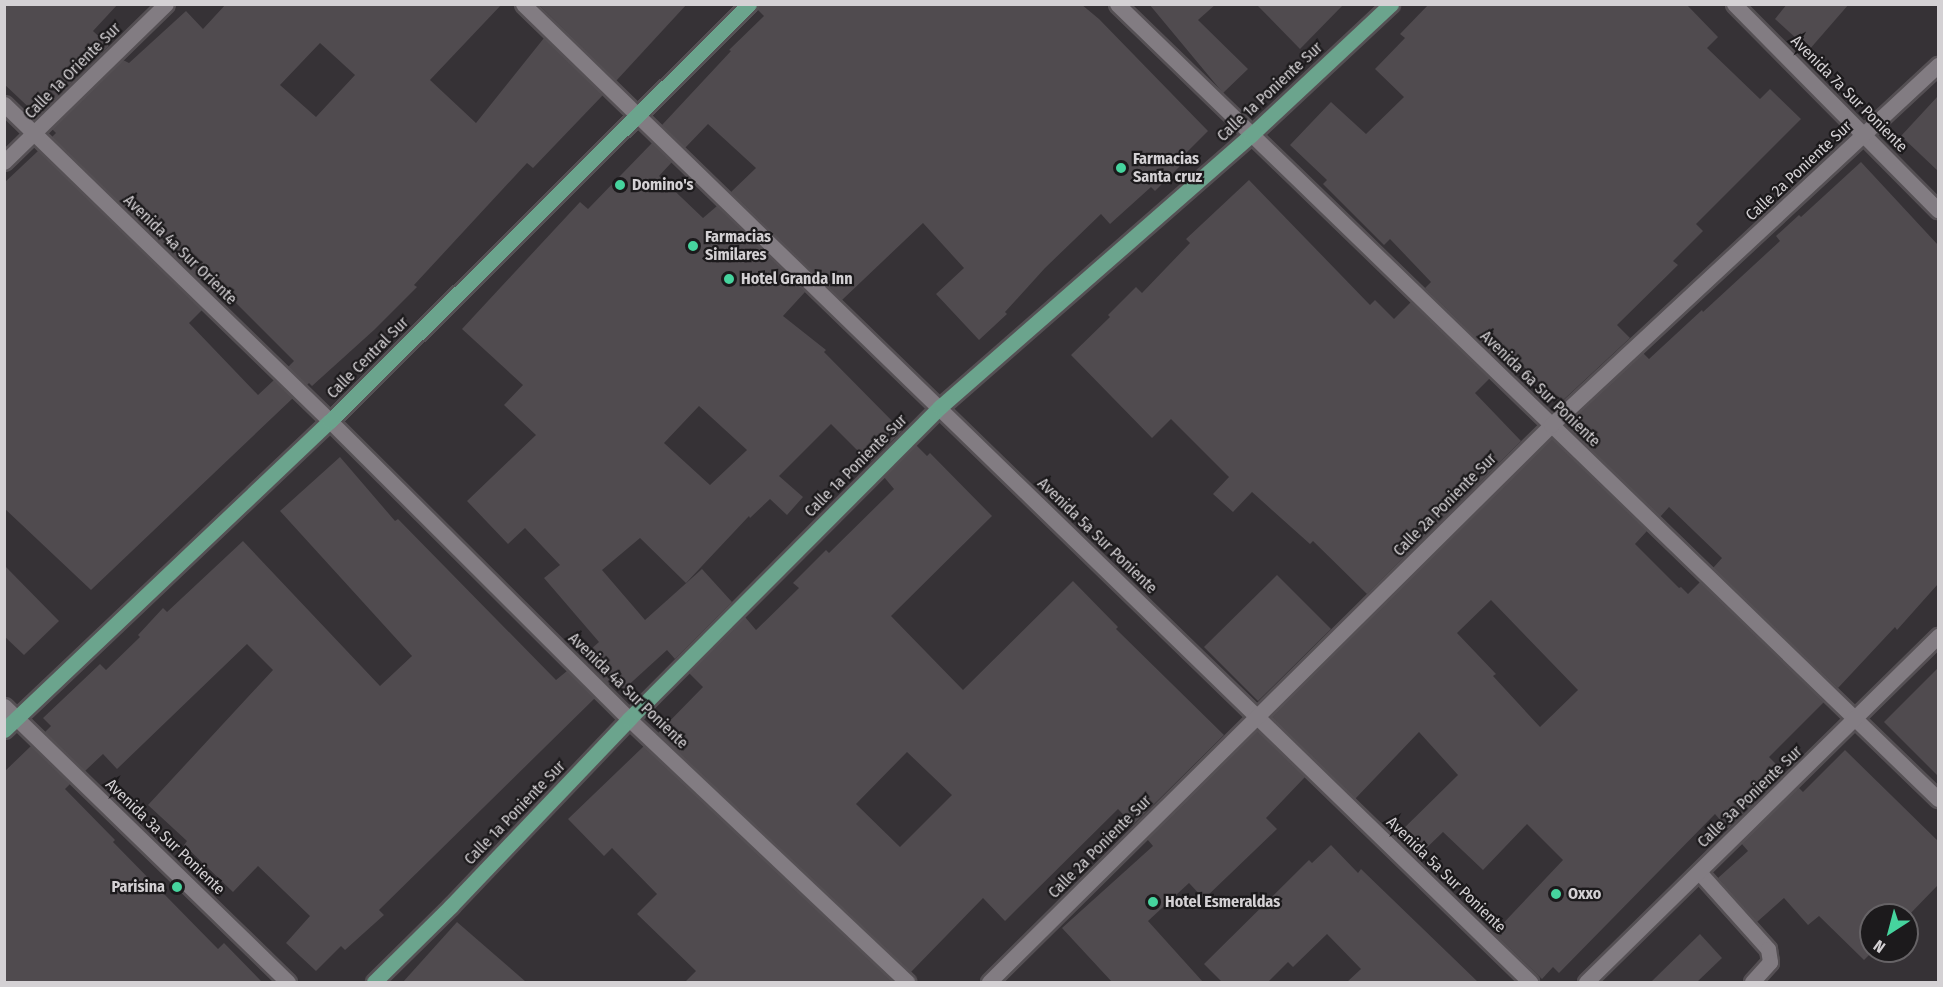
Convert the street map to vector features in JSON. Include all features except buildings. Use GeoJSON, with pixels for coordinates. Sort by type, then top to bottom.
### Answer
{"type":"FeatureCollection","features":[{"type":"Feature","properties":{"kind":"main road","name":"Calle Central Sur"},"geometry":{"type":"LineString","coordinates":[[4,730],[330,421],[749,4]]}},
{"type":"Feature","properties":{"kind":"main road","name":"Calle 1a Poniente Sur"},"geometry":{"type":"LineString","coordinates":[[374,982],[452,906],[629,719],[939,407],[1251,135],[1391,4]]}},
{"type":"Feature","properties":{"kind":"street","name":"Calle 1a Oriente Sur"},"geometry":{"type":"LineString","coordinates":[[4,162],[166,4]]}},
{"type":"Feature","properties":{"kind":"street","name":"Avenida 5a Sur Poniente"},"geometry":{"type":"LineString","coordinates":[[523,4],[1530,982]]}},
{"type":"Feature","properties":{"kind":"street","name":"Avenida 6a Sur Poniente"},"geometry":{"type":"LineString","coordinates":[[1117,4],[1938,799]]}},
{"type":"Feature","properties":{"kind":"street","name":"Avenida 7a Sur Poniente"},"geometry":{"type":"LineString","coordinates":[[1734,4],[1938,210]]}},
{"type":"Feature","properties":{"kind":"street","name":"Calle 2a Poniente Sur"},"geometry":{"type":"LineString","coordinates":[[989,982],[1551,425],[1938,65]]}},
{"type":"Feature","properties":{"kind":"street","name":"Avenida 4a Sur Oriente"},"geometry":{"type":"LineString","coordinates":[[4,104],[330,421]]}},
{"type":"Feature","properties":{"kind":"street","name":"Avenida 4a Sur Poniente"},"geometry":{"type":"LineString","coordinates":[[330,421],[629,719],[907,982]]}},
{"type":"Feature","properties":{"kind":"street","name":"Calle 3a Poniente Sur"},"geometry":{"type":"LineString","coordinates":[[1586,982],[1856,720],[1938,636]]}},
{"type":"Feature","properties":{"kind":"street","name":"Avenida 3a Sur Poniente"},"geometry":{"type":"LineString","coordinates":[[4,706],[288,982]]}},
{"type":"Feature","properties":{"kind":"street"},"geometry":{"type":"LineString","coordinates":[[1699,872],[1768,949],[1770,962],[1752,982]]}},
{"type":"Feature","properties":{"kind":"place","name":"Farmacias Santa cruz"},"geometry":{"type":"Point","coordinates":[1121,168]}},
{"type":"Feature","properties":{"kind":"place","name":"Domino's"},"geometry":{"type":"Point","coordinates":[620,185]}},
{"type":"Feature","properties":{"kind":"place","name":"Farmacias Similares"},"geometry":{"type":"Point","coordinates":[693,246]}},
{"type":"Feature","properties":{"kind":"place","name":"Hotel Granda Inn"},"geometry":{"type":"Point","coordinates":[729,279]}},
{"type":"Feature","properties":{"kind":"place","name":"Parisina"},"geometry":{"type":"Point","coordinates":[177,887]}},
{"type":"Feature","properties":{"kind":"place","name":"Oxxo"},"geometry":{"type":"Point","coordinates":[1556,894]}},
{"type":"Feature","properties":{"kind":"place","name":"Hotel Esmeraldas"},"geometry":{"type":"Point","coordinates":[1153,902]}}]}
